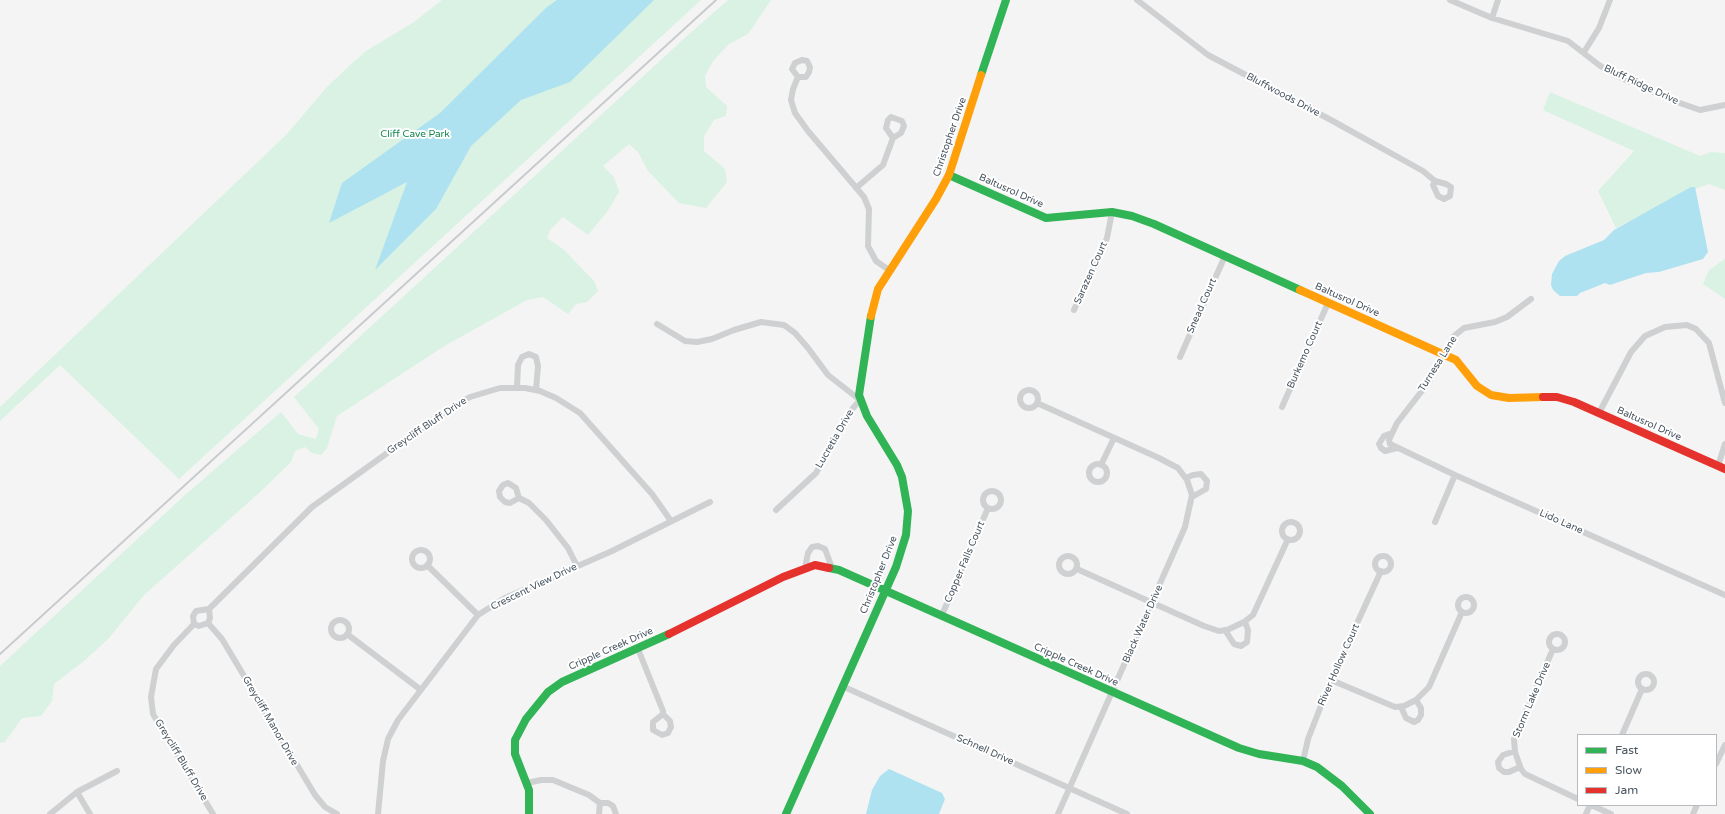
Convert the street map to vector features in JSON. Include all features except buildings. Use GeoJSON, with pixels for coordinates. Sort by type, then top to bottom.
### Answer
{"type":"FeatureCollection","features":[{"type":"Feature","properties":{"kind":"street","name":"Christopher Drive"},"geometry":{"type":"LineString","coordinates":[[786,814],[885,590],[904,544],[908,522],[907,499],[897,465],[867,416],[860,400],[860,378],[873,304],[878,289],[889,270],[936,199],[949,175],[1006,0]]}},
{"type":"Feature","properties":{"kind":"street","name":"Bluffwoods Drive"},"geometry":{"type":"LineString","coordinates":[[1136,0],[1208,54],[1423,171],[1435,181]]}},
{"type":"Feature","properties":{"kind":"street","name":"Bluff Ridge Drive"},"geometry":{"type":"LineString","coordinates":[[1450,0],[1492,18],[1560,37],[1575,45],[1599,66],[1614,75],[1674,101],[1700,110],[1725,105]]}},
{"type":"Feature","properties":{"kind":"street"},"geometry":{"type":"LineString","coordinates":[[1492,18],[1498,0]]}},
{"type":"Feature","properties":{"kind":"street"},"geometry":{"type":"LineString","coordinates":[[1584,52],[1600,28],[1610,0]]}},
{"type":"Feature","properties":{"kind":"street"},"geometry":{"type":"LineString","coordinates":[[798,78],[793,89],[791,100],[795,113],[812,136],[864,196],[868,209],[868,246],[876,262],[889,270]]}},
{"type":"Feature","properties":{"kind":"street"},"geometry":{"type":"LineString","coordinates":[[856,188],[883,165],[894,138]]}},
{"type":"Feature","properties":{"kind":"street","name":"Baltusrol Drive"},"geometry":{"type":"LineString","coordinates":[[949,175],[1046,218],[1112,212],[1132,216],[1154,224],[1456,360],[1478,386],[1491,395],[1509,398],[1557,397],[1574,402],[1721,468]]}},
{"type":"Feature","properties":{"kind":"street","name":"Sarazen Court"},"geometry":{"type":"LineString","coordinates":[[1074,310],[1107,238],[1112,212]]}},
{"type":"Feature","properties":{"kind":"street","name":"Snead Court"},"geometry":{"type":"LineString","coordinates":[[1180,357],[1225,256]]}},
{"type":"Feature","properties":{"kind":"street","name":"Turnesa Lane"},"geometry":{"type":"LineString","coordinates":[[1390,444],[1389,440],[1397,422],[1428,383],[1454,336],[1464,328],[1495,322],[1507,317],[1531,299]]}},
{"type":"Feature","properties":{"kind":"street","name":"Burkemo Court"},"geometry":{"type":"LineString","coordinates":[[1282,407],[1328,303]]}},
{"type":"Feature","properties":{"kind":"street"},"geometry":{"type":"LineString","coordinates":[[657,324],[685,341],[697,342],[712,339],[734,330],[761,322],[784,325],[803,343],[828,376],[860,400]]}},
{"type":"Feature","properties":{"kind":"street"},"geometry":{"type":"LineString","coordinates":[[1599,413],[1631,352],[1645,336],[1665,327],[1687,325],[1696,329],[1709,343],[1725,403]]}},
{"type":"Feature","properties":{"kind":"street"},"geometry":{"type":"LineString","coordinates":[[517,388],[518,365],[522,357],[529,354],[536,358],[538,366],[536,390]]}},
{"type":"Feature","properties":{"kind":"street","name":"Greycliff Bluff Drive"},"geometry":{"type":"LineString","coordinates":[[212,814],[153,714],[151,697],[156,669],[174,645],[194,624],[193,616],[196,611],[209,609],[283,534],[324,497],[443,413],[470,397],[500,388],[536,390],[556,398],[580,413],[652,494],[671,521]]}},
{"type":"Feature","properties":{"kind":"street","name":"Lucretia Drive"},"geometry":{"type":"LineString","coordinates":[[776,510],[816,473],[852,408],[860,400]]}},
{"type":"Feature","properties":{"kind":"street"},"geometry":{"type":"LineString","coordinates":[[1037,403],[1178,468],[1186,478],[1192,497],[1206,489],[1207,481],[1201,474],[1186,478]]}},
{"type":"Feature","properties":{"kind":"street","name":"Lido Lane"},"geometry":{"type":"LineString","coordinates":[[1392,433],[1384,436],[1379,444],[1385,451],[1397,448]]}},
{"type":"Feature","properties":{"kind":"street"},"geometry":{"type":"LineString","coordinates":[[1101,465],[1114,438]]}},
{"type":"Feature","properties":{"kind":"street","name":"Lido Lane"},"geometry":{"type":"LineString","coordinates":[[1390,444],[1725,595]]}},
{"type":"Feature","properties":{"kind":"street"},"geometry":{"type":"LineString","coordinates":[[1721,468],[1725,444]]}},
{"type":"Feature","properties":{"kind":"street"},"geometry":{"type":"LineString","coordinates":[[1435,522],[1455,474]]}},
{"type":"Feature","properties":{"kind":"street","name":"Black Water Drive"},"geometry":{"type":"LineString","coordinates":[[1058,814],[1153,603],[1185,527],[1192,497]]}},
{"type":"Feature","properties":{"kind":"street"},"geometry":{"type":"LineString","coordinates":[[519,498],[529,503],[546,520],[568,548],[577,566]]}},
{"type":"Feature","properties":{"kind":"street","name":"Crescent View Drive"},"geometry":{"type":"LineString","coordinates":[[378,814],[383,761],[388,739],[398,720],[478,615],[505,598],[612,551],[710,502]]}},
{"type":"Feature","properties":{"kind":"street","name":"Copper Falls Court"},"geometry":{"type":"LineString","coordinates":[[942,615],[988,508]]}},
{"type":"Feature","properties":{"kind":"street"},"geometry":{"type":"LineString","coordinates":[[1076,568],[1204,626],[1225,630],[1245,622],[1253,615],[1288,539]]}},
{"type":"Feature","properties":{"kind":"street"},"geometry":{"type":"LineString","coordinates":[[805,568],[808,553],[812,547],[818,546],[825,549],[832,568]]}},
{"type":"Feature","properties":{"kind":"street"},"geometry":{"type":"LineString","coordinates":[[427,565],[478,615]]}},
{"type":"Feature","properties":{"kind":"street","name":"Cripple Creek Drive"},"geometry":{"type":"LineString","coordinates":[[529,814],[530,803],[527,784],[515,754],[516,740],[526,719],[548,692],[562,682],[638,649],[805,568],[815,565],[832,568],[885,590],[1239,748],[1259,754],[1303,761],[1317,768],[1342,786],[1370,814]]}},
{"type":"Feature","properties":{"kind":"street","name":"River Hollow Court"},"geometry":{"type":"LineString","coordinates":[[1303,761],[1308,739],[1331,680],[1381,571]]}},
{"type":"Feature","properties":{"kind":"street"},"geometry":{"type":"LineString","coordinates":[[194,624],[198,626],[208,623],[210,618],[209,609]]}},
{"type":"Feature","properties":{"kind":"street"},"geometry":{"type":"LineString","coordinates":[[1331,680],[1395,708],[1416,700],[1429,687],[1462,612]]}},
{"type":"Feature","properties":{"kind":"street"},"geometry":{"type":"LineString","coordinates":[[1225,630],[1234,644],[1240,646],[1247,642],[1248,630],[1245,622]]}},
{"type":"Feature","properties":{"kind":"street","name":"Greycliff Manor Drive"},"geometry":{"type":"LineString","coordinates":[[208,623],[222,639],[314,795],[325,807],[337,814]]}},
{"type":"Feature","properties":{"kind":"street"},"geometry":{"type":"LineString","coordinates":[[347,634],[421,690]]}},
{"type":"Feature","properties":{"kind":"street"},"geometry":{"type":"LineString","coordinates":[[638,649],[663,714]]}},
{"type":"Feature","properties":{"kind":"street","name":"Storm Lake Drive"},"geometry":{"type":"LineString","coordinates":[[1515,751],[1502,755],[1498,762],[1499,768],[1504,772],[1509,772],[1520,768],[1515,751],[1514,739],[1553,649]]}},
{"type":"Feature","properties":{"kind":"street","name":"Schnell Drive"},"geometry":{"type":"LineString","coordinates":[[842,686],[1127,814]]}},
{"type":"Feature","properties":{"kind":"street"},"geometry":{"type":"LineString","coordinates":[[1622,734],[1642,689]]}},
{"type":"Feature","properties":{"kind":"street"},"geometry":{"type":"LineString","coordinates":[[1400,706],[1406,718],[1414,722],[1421,716],[1421,708],[1416,700]]}},
{"type":"Feature","properties":{"kind":"street"},"geometry":{"type":"LineString","coordinates":[[1717,762],[1725,745]]}},
{"type":"Feature","properties":{"kind":"street"},"geometry":{"type":"LineString","coordinates":[[1520,768],[1528,776],[1577,799]]}},
{"type":"Feature","properties":{"kind":"street"},"geometry":{"type":"LineString","coordinates":[[50,814],[77,792],[117,771]]}},
{"type":"Feature","properties":{"kind":"street"},"geometry":{"type":"LineString","coordinates":[[527,784],[541,780],[553,780],[589,795],[600,803],[608,803],[613,806],[616,814]]}},
{"type":"Feature","properties":{"kind":"street"},"geometry":{"type":"LineString","coordinates":[[77,792],[90,814]]}},
{"type":"Feature","properties":{"kind":"street"},"geometry":{"type":"LineString","coordinates":[[599,814],[600,803]]}},
{"type":"Feature","properties":{"kind":"street"},"geometry":{"type":"LineString","coordinates":[[1592,806],[1611,814]]}},
{"type":"Feature","properties":{"kind":"green space","name":"Cliff Cave Park"},"geometry":{"type":"Polygon","coordinates":[[[442,0],[701,0],[179,479],[60,365],[0,421],[0,407],[286,135],[327,87],[349,66],[366,51],[414,22],[442,0]]]}},
{"type":"Feature","properties":{"kind":"green space"},"geometry":{"type":"Polygon","coordinates":[[[728,0],[771,0],[748,34],[729,44],[713,61],[705,76],[706,87],[727,106],[726,116],[714,120],[704,136],[704,151],[725,169],[727,182],[706,208],[679,203],[648,171],[638,152],[629,144],[603,166],[614,177],[619,192],[607,212],[588,235],[563,217],[550,230],[547,238],[563,249],[594,281],[598,291],[587,302],[576,304],[568,314],[543,297],[527,300],[446,345],[337,416],[327,448],[321,455],[312,453],[305,447],[295,451],[291,462],[259,493],[144,595],[109,638],[84,661],[54,684],[52,701],[41,716],[22,718],[5,742],[0,743],[0,666],[184,496],[281,412],[298,434],[316,439],[319,429],[294,397],[728,0]]]}},
{"type":"Feature","properties":{"kind":"green space"},"geometry":{"type":"Polygon","coordinates":[[[1550,92],[1700,156],[1711,152],[1725,153],[1725,190],[1709,184],[1684,193],[1616,228],[1598,191],[1634,151],[1543,110],[1550,92]]]}},
{"type":"Feature","properties":{"kind":"green space"},"geometry":{"type":"Polygon","coordinates":[[[1725,259],[1725,299],[1703,284],[1709,270],[1725,259]]]}},
{"type":"Feature","properties":{"kind":"water"},"geometry":{"type":"Polygon","coordinates":[[[557,0],[654,0],[570,82],[521,100],[471,146],[436,209],[375,270],[407,182],[329,223],[342,183],[440,113],[547,7],[557,0]]]}},
{"type":"Feature","properties":{"kind":"water"},"geometry":{"type":"Polygon","coordinates":[[[1691,187],[1695,187],[1708,252],[1703,259],[1659,272],[1646,273],[1610,285],[1605,283],[1580,293],[1577,296],[1560,296],[1553,290],[1551,285],[1552,274],[1559,261],[1565,256],[1604,240],[1614,230],[1691,187]]]}},
{"type":"Feature","properties":{"kind":"water"},"geometry":{"type":"Polygon","coordinates":[[[889,769],[942,793],[945,799],[939,814],[866,814],[872,790],[880,776],[889,769]]]}},
{"type":"Feature","properties":{"kind":"railway"},"geometry":{"type":"LineString","coordinates":[[0,654],[716,0]]}},
{"type":"Feature","properties":{"kind":"traffic: fast"},"geometry":{"type":"LineString","coordinates":[[981,75],[1006,0]]}},
{"type":"Feature","properties":{"kind":"traffic: fast"},"geometry":{"type":"LineString","coordinates":[[949,175],[1046,218],[1112,212],[1132,216],[1154,224],[1300,290]]}},
{"type":"Feature","properties":{"kind":"traffic: fast"},"geometry":{"type":"LineString","coordinates":[[786,814],[896,567],[906,535],[908,511],[902,477],[897,465],[867,416],[859,395],[871,316]]}},
{"type":"Feature","properties":{"kind":"traffic: fast"},"geometry":{"type":"LineString","coordinates":[[829,568],[839,570],[1239,748],[1259,754],[1303,761],[1317,767],[1342,786],[1370,814]]}},
{"type":"Feature","properties":{"kind":"traffic: fast"},"geometry":{"type":"LineString","coordinates":[[529,814],[529,790],[515,754],[515,740],[526,719],[548,692],[562,682],[669,634]]}},
{"type":"Feature","properties":{"kind":"traffic: slow"},"geometry":{"type":"LineString","coordinates":[[871,316],[878,289],[936,199],[949,175],[981,75]]}},
{"type":"Feature","properties":{"kind":"traffic: slow"},"geometry":{"type":"LineString","coordinates":[[1300,290],[1456,360],[1477,386],[1491,395],[1509,398],[1543,397]]}},
{"type":"Feature","properties":{"kind":"traffic: jam"},"geometry":{"type":"LineString","coordinates":[[1543,397],[1557,397],[1574,402],[1725,469]]}},
{"type":"Feature","properties":{"kind":"traffic: jam"},"geometry":{"type":"LineString","coordinates":[[669,634],[783,577],[815,565],[829,568]]}}]}
